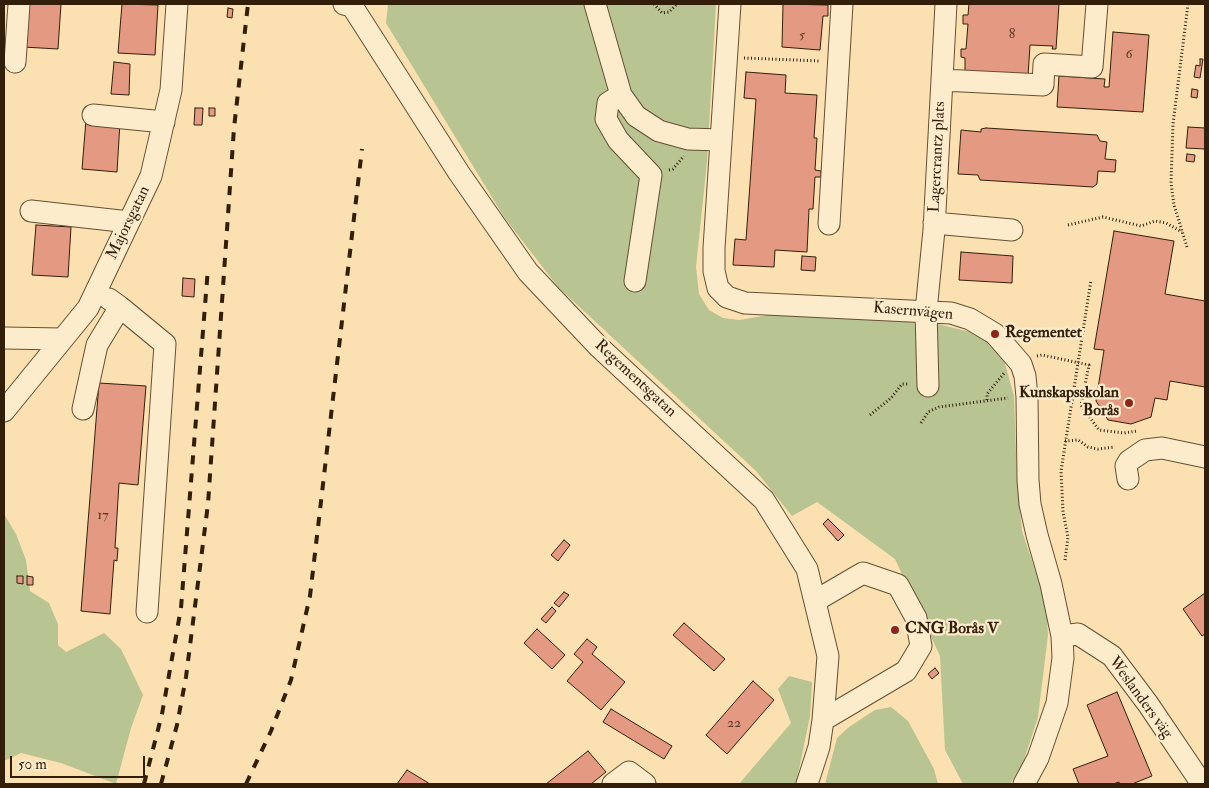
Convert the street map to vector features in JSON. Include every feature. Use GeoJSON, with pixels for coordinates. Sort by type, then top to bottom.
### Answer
{"type":"FeatureCollection","features":[{"type":"Feature","properties":{"kind":"street"},"geometry":{"type":"LineString","coordinates":[[15,62],[19,4]]}},
{"type":"Feature","properties":{"kind":"street","name":"Majorsgatan"},"geometry":{"type":"LineString","coordinates":[[4,411],[88,308],[151,176],[171,90],[177,4]]}},
{"type":"Feature","properties":{"kind":"street"},"geometry":{"type":"LineString","coordinates":[[594,4],[621,95],[636,116],[659,131],[688,139],[721,140]]}},
{"type":"Feature","properties":{"kind":"street","name":"Kasernvägen"},"geometry":{"type":"LineString","coordinates":[[730,4],[714,271],[718,288],[728,297],[745,303],[952,313],[984,326],[996,334],[1021,364],[1025,376],[1027,397],[1030,504],[1051,584],[1062,636],[1062,658],[1057,703],[1038,758],[1024,784]]}},
{"type":"Feature","properties":{"kind":"street"},"geometry":{"type":"LineString","coordinates":[[829,224],[842,4]]}},
{"type":"Feature","properties":{"kind":"street","name":"Lagercrantz plats"},"geometry":{"type":"LineString","coordinates":[[928,386],[926,311],[934,223],[946,4]]}},
{"type":"Feature","properties":{"kind":"street"},"geometry":{"type":"LineString","coordinates":[[942,80],[1043,86],[1044,64],[1092,67],[1097,4]]}},
{"type":"Feature","properties":{"kind":"street","name":"Regementsgatan"},"geometry":{"type":"LineString","coordinates":[[351,5],[459,173],[528,272],[599,347],[764,500],[807,568],[828,656],[819,747],[807,784]]}},
{"type":"Feature","properties":{"kind":"street"},"geometry":{"type":"LineString","coordinates":[[621,95],[608,104],[606,120],[618,140],[651,174],[635,281]]}},
{"type":"Feature","properties":{"kind":"street"},"geometry":{"type":"LineString","coordinates":[[93,115],[164,122]]}},
{"type":"Feature","properties":{"kind":"street"},"geometry":{"type":"LineString","coordinates":[[31,211],[129,222]]}},
{"type":"Feature","properties":{"kind":"street"},"geometry":{"type":"LineString","coordinates":[[934,223],[1012,230]]}},
{"type":"Feature","properties":{"kind":"street"},"geometry":{"type":"LineString","coordinates":[[96,290],[165,344],[147,612]]}},
{"type":"Feature","properties":{"kind":"street"},"geometry":{"type":"LineString","coordinates":[[83,409],[97,345],[120,307]]}},
{"type":"Feature","properties":{"kind":"street"},"geometry":{"type":"LineString","coordinates":[[4,338],[62,339]]}},
{"type":"Feature","properties":{"kind":"street"},"geometry":{"type":"LineString","coordinates":[[1128,479],[1126,466],[1145,450],[1162,448],[1205,457]]}},
{"type":"Feature","properties":{"kind":"street"},"geometry":{"type":"LineString","coordinates":[[815,601],[863,574],[898,585],[916,618],[921,646],[906,671],[823,720]]}},
{"type":"Feature","properties":{"kind":"street","name":"Weslanders väg"},"geometry":{"type":"LineString","coordinates":[[1062,636],[1078,634],[1112,656],[1148,704],[1202,784]]}},
{"type":"Feature","properties":{"kind":"street"},"geometry":{"type":"LineString","coordinates":[[613,784],[629,772],[644,784]]}},
{"type":"Feature","properties":{"kind":"path"},"geometry":{"type":"LineString","coordinates":[[654,4],[662,12],[670,12],[676,4]]}},
{"type":"Feature","properties":{"kind":"path"},"geometry":{"type":"LineString","coordinates":[[1187,247],[1174,205],[1171,183],[1174,124],[1188,4]]}},
{"type":"Feature","properties":{"kind":"path"},"geometry":{"type":"LineString","coordinates":[[726,57],[838,62]]}},
{"type":"Feature","properties":{"kind":"path"},"geometry":{"type":"LineString","coordinates":[[1068,225],[1103,217],[1141,226],[1156,222],[1166,223],[1182,232]]}},
{"type":"Feature","properties":{"kind":"path"},"geometry":{"type":"LineString","coordinates":[[1051,584],[1064,566],[1068,537],[1063,512],[1061,471],[1091,280]]}},
{"type":"Feature","properties":{"kind":"path"},"geometry":{"type":"LineString","coordinates":[[1042,355],[1090,365],[1082,405],[1099,430],[1124,433],[1144,430]]}},
{"type":"Feature","properties":{"kind":"path"},"geometry":{"type":"LineString","coordinates":[[987,400],[987,394],[1005,372],[1021,364]]}},
{"type":"Feature","properties":{"kind":"path"},"geometry":{"type":"LineString","coordinates":[[870,415],[891,398],[902,384]]}},
{"type":"Feature","properties":{"kind":"path"},"geometry":{"type":"LineString","coordinates":[[921,422],[928,412],[939,408],[987,400],[1027,397]]}},
{"type":"Feature","properties":{"kind":"green space"},"geometry":{"type":"Polygon","coordinates":[[[388,4],[716,4],[707,162],[696,267],[699,294],[709,310],[723,318],[739,320],[768,315],[818,315],[933,323],[975,333],[1002,353],[1014,396],[1017,482],[1022,531],[1046,603],[1048,635],[1038,717],[1023,763],[1010,784],[963,784],[945,750],[940,656],[895,559],[817,502],[792,516],[756,471],[558,287],[504,217],[386,23],[388,4]]]}},
{"type":"Feature","properties":{"kind":"green space"},"geometry":{"type":"Polygon","coordinates":[[[4,514],[16,534],[26,560],[30,591],[49,603],[58,624],[58,645],[66,652],[104,633],[121,649],[143,695],[131,728],[116,784],[61,763],[21,753],[4,761],[4,514]]]}},
{"type":"Feature","properties":{"kind":"green space"},"geometry":{"type":"Polygon","coordinates":[[[789,676],[812,682],[810,716],[795,784],[739,784],[791,723],[778,689],[789,676]]]}},
{"type":"Feature","properties":{"kind":"green space"},"geometry":{"type":"Polygon","coordinates":[[[891,707],[908,721],[934,769],[938,784],[825,784],[837,738],[849,727],[875,710],[891,707]]]}},
{"type":"Feature","properties":{"kind":"building"},"geometry":{"type":"Polygon","coordinates":[[[26,4],[61,4],[58,49],[23,47],[26,4]]]}},
{"type":"Feature","properties":{"kind":"building"},"geometry":{"type":"Polygon","coordinates":[[[122,4],[158,5],[155,55],[118,53],[122,4]]]}},
{"type":"Feature","properties":{"kind":"building"},"geometry":{"type":"Polygon","coordinates":[[[783,4],[828,5],[828,16],[823,16],[820,50],[782,47],[783,4]]]}},
{"type":"Feature","properties":{"kind":"building"},"geometry":{"type":"Polygon","coordinates":[[[969,4],[1059,4],[1056,49],[1052,49],[1053,46],[1030,45],[1028,76],[965,72],[965,58],[961,57],[961,49],[966,49],[968,24],[963,24],[963,15],[968,15],[969,4]]]}},
{"type":"Feature","properties":{"kind":"building"},"geometry":{"type":"Polygon","coordinates":[[[228,8],[233,9],[232,18],[227,17],[228,8]]]}},
{"type":"Feature","properties":{"kind":"building"},"geometry":{"type":"Polygon","coordinates":[[[1113,32],[1149,35],[1143,112],[1057,107],[1059,76],[1105,79],[1104,87],[1109,87],[1113,32]]]}},
{"type":"Feature","properties":{"kind":"building"},"geometry":{"type":"Polygon","coordinates":[[[1200,59],[1203,59],[1200,78],[1194,77],[1196,65],[1200,66],[1200,59]]]}},
{"type":"Feature","properties":{"kind":"building"},"geometry":{"type":"Polygon","coordinates":[[[114,62],[130,64],[129,95],[111,94],[114,62]]]}},
{"type":"Feature","properties":{"kind":"building"},"geometry":{"type":"Polygon","coordinates":[[[746,72],[786,75],[785,93],[817,95],[814,138],[817,138],[815,170],[821,171],[821,177],[815,177],[813,209],[809,209],[807,252],[775,250],[774,267],[733,265],[735,239],[746,240],[756,99],[744,98],[746,72]]]}},
{"type":"Feature","properties":{"kind":"building"},"geometry":{"type":"Polygon","coordinates":[[[1192,89],[1198,90],[1197,98],[1191,97],[1192,89]]]}},
{"type":"Feature","properties":{"kind":"building"},"geometry":{"type":"Polygon","coordinates":[[[195,108],[203,108],[202,125],[194,125],[195,108]]]}},
{"type":"Feature","properties":{"kind":"building"},"geometry":{"type":"Polygon","coordinates":[[[209,108],[215,108],[215,116],[209,116],[209,108]]]}},
{"type":"Feature","properties":{"kind":"building"},"geometry":{"type":"Polygon","coordinates":[[[86,120],[120,122],[117,172],[82,169],[86,120]]]}},
{"type":"Feature","properties":{"kind":"building"},"geometry":{"type":"Polygon","coordinates":[[[1188,127],[1205,128],[1205,149],[1186,148],[1188,127]]]}},
{"type":"Feature","properties":{"kind":"building"},"geometry":{"type":"Polygon","coordinates":[[[981,129],[1097,135],[1100,141],[1107,142],[1105,159],[1116,160],[1115,172],[1098,171],[1097,184],[1093,187],[980,180],[978,175],[958,174],[961,130],[981,132],[981,129]]]}},
{"type":"Feature","properties":{"kind":"building"},"geometry":{"type":"Polygon","coordinates":[[[1187,154],[1195,155],[1194,162],[1186,161],[1187,154]]]}},
{"type":"Feature","properties":{"kind":"building"},"geometry":{"type":"Polygon","coordinates":[[[36,225],[71,227],[68,277],[32,275],[36,225]]]}},
{"type":"Feature","properties":{"kind":"building"},"geometry":{"type":"Polygon","coordinates":[[[1114,231],[1174,241],[1165,294],[1205,301],[1205,387],[1170,381],[1167,400],[1155,398],[1151,417],[1131,424],[1108,420],[1096,401],[1104,350],[1094,349],[1114,231]]]}},
{"type":"Feature","properties":{"kind":"building"},"geometry":{"type":"Polygon","coordinates":[[[961,252],[1013,256],[1012,283],[959,280],[961,252]]]}},
{"type":"Feature","properties":{"kind":"building"},"geometry":{"type":"Polygon","coordinates":[[[802,256],[816,257],[815,271],[801,270],[802,256]]]}},
{"type":"Feature","properties":{"kind":"building"},"geometry":{"type":"Polygon","coordinates":[[[183,278],[195,279],[194,297],[182,296],[183,278]]]}},
{"type":"Feature","properties":{"kind":"building"},"geometry":{"type":"Polygon","coordinates":[[[99,383],[146,386],[138,485],[119,483],[115,548],[118,548],[117,561],[114,560],[110,614],[81,611],[99,383]]]}},
{"type":"Feature","properties":{"kind":"building"},"geometry":{"type":"Polygon","coordinates":[[[828,519],[844,535],[838,541],[823,524],[828,519]]]}},
{"type":"Feature","properties":{"kind":"building"},"geometry":{"type":"Polygon","coordinates":[[[564,540],[570,545],[558,561],[551,555],[564,540]]]}},
{"type":"Feature","properties":{"kind":"building"},"geometry":{"type":"Polygon","coordinates":[[[17,576],[23,576],[23,584],[17,583],[17,576]]]}},
{"type":"Feature","properties":{"kind":"building"},"geometry":{"type":"Polygon","coordinates":[[[27,576],[33,577],[33,585],[27,585],[27,576]]]}},
{"type":"Feature","properties":{"kind":"building"},"geometry":{"type":"Polygon","coordinates":[[[564,592],[569,595],[559,607],[554,603],[564,592]]]}},
{"type":"Feature","properties":{"kind":"building"},"geometry":{"type":"Polygon","coordinates":[[[1205,593],[1205,634],[1202,636],[1183,609],[1205,593]]]}},
{"type":"Feature","properties":{"kind":"building"},"geometry":{"type":"Polygon","coordinates":[[[552,607],[556,611],[546,623],[541,619],[552,607]]]}},
{"type":"Feature","properties":{"kind":"building"},"geometry":{"type":"Polygon","coordinates":[[[684,623],[725,659],[714,671],[673,635],[684,623]]]}},
{"type":"Feature","properties":{"kind":"building"},"geometry":{"type":"Polygon","coordinates":[[[537,629],[565,655],[552,669],[524,643],[537,629]]]}},
{"type":"Feature","properties":{"kind":"building"},"geometry":{"type":"Polygon","coordinates":[[[587,639],[597,647],[592,654],[625,682],[601,710],[567,681],[583,662],[574,654],[587,639]]]}},
{"type":"Feature","properties":{"kind":"building"},"geometry":{"type":"Polygon","coordinates":[[[935,668],[939,673],[932,679],[928,674],[935,668]]]}},
{"type":"Feature","properties":{"kind":"building"},"geometry":{"type":"Polygon","coordinates":[[[753,681],[774,700],[727,754],[706,735],[753,681]]]}},
{"type":"Feature","properties":{"kind":"building"},"geometry":{"type":"Polygon","coordinates":[[[1117,692],[1152,776],[1132,784],[1120,784],[1119,782],[1113,784],[1079,784],[1073,769],[1108,756],[1087,705],[1117,692]]]}},
{"type":"Feature","properties":{"kind":"building"},"geometry":{"type":"Polygon","coordinates":[[[611,709],[672,746],[664,759],[603,722],[611,709]]]}},
{"type":"Feature","properties":{"kind":"building"},"geometry":{"type":"Polygon","coordinates":[[[588,751],[606,772],[591,784],[546,784],[588,751]]]}},
{"type":"Feature","properties":{"kind":"building"},"geometry":{"type":"Polygon","coordinates":[[[407,770],[430,784],[397,784],[407,770]]]}},
{"type":"Feature","properties":{"kind":"railway"},"geometry":{"type":"LineString","coordinates":[[161,784],[177,725],[186,677],[208,504],[234,128],[248,4]]}},
{"type":"Feature","properties":{"kind":"railway"},"geometry":{"type":"LineString","coordinates":[[246,784],[271,731],[291,680],[310,596],[362,149]]}},
{"type":"Feature","properties":{"kind":"railway"},"geometry":{"type":"LineString","coordinates":[[144,784],[162,714],[181,608],[208,268]]}},
{"type":"Feature","properties":{"kind":"place","name":"Regementet"},"geometry":{"type":"Point","coordinates":[995,334]}},
{"type":"Feature","properties":{"kind":"place","name":"Kunskapsskolan Borås"},"geometry":{"type":"Point","coordinates":[1129,403]}},
{"type":"Feature","properties":{"kind":"place","name":"CNG Borås V"},"geometry":{"type":"Point","coordinates":[895,630]}}]}
